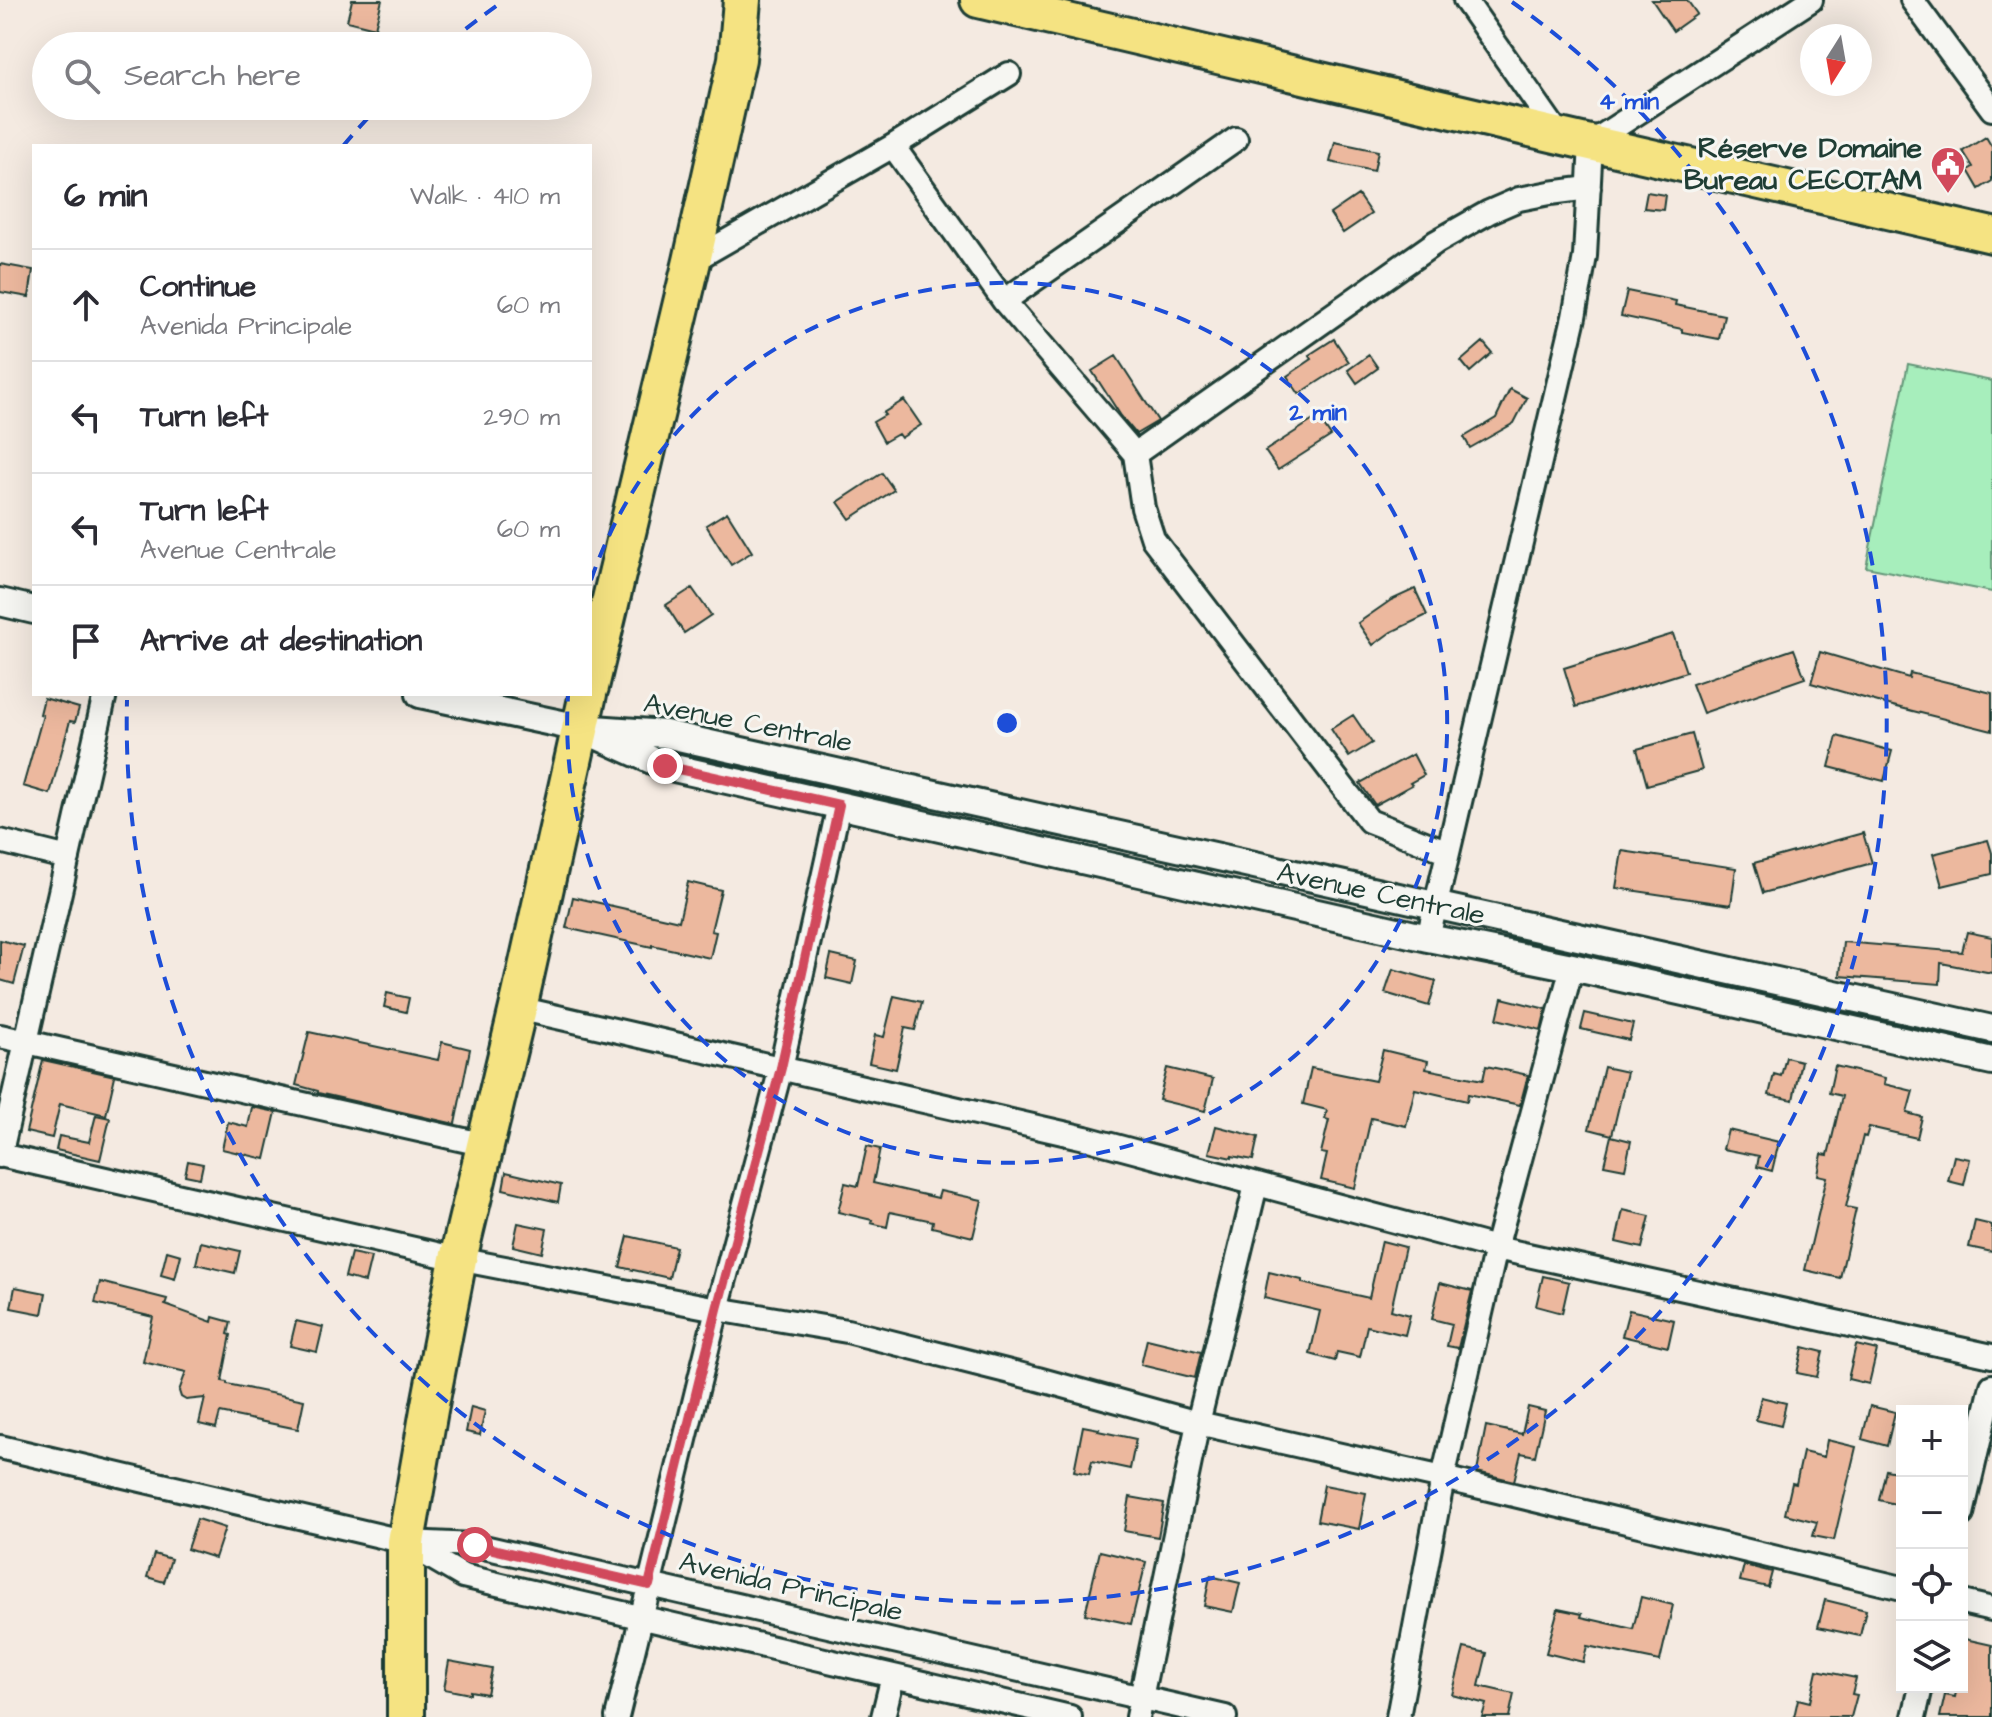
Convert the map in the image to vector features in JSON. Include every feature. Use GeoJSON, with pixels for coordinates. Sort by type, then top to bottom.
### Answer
{"type":"FeatureCollection","features":[{"type":"Feature","properties":{"kind":"highway"},"geometry":{"type":"LineString","coordinates":[[592,679],[737,59],[742,0]]}},
{"type":"Feature","properties":{"kind":"highway"},"geometry":{"type":"LineString","coordinates":[[737,59],[768,0]]}},
{"type":"Feature","properties":{"kind":"highway"},"geometry":{"type":"LineString","coordinates":[[406,1717],[406,1542],[458,1259],[584,711]]}},
{"type":"Feature","properties":{"kind":"main road"},"geometry":{"type":"LineString","coordinates":[[978,0],[1992,235]]}},
{"type":"Feature","properties":{"kind":"street"},"geometry":{"type":"LineString","coordinates":[[1575,140],[1811,0]]}},
{"type":"Feature","properties":{"kind":"street"},"geometry":{"type":"LineString","coordinates":[[1912,0],[1992,109]]}},
{"type":"Feature","properties":{"kind":"street"},"geometry":{"type":"LineString","coordinates":[[1428,938],[1574,317],[1585,256],[1589,188],[1575,140],[1469,1]]}},
{"type":"Feature","properties":{"kind":"street"},"geometry":{"type":"LineString","coordinates":[[692,261],[893,146],[1009,74]]}},
{"type":"Feature","properties":{"kind":"street"},"geometry":{"type":"LineString","coordinates":[[1004,301],[1236,139]]}},
{"type":"Feature","properties":{"kind":"street"},"geometry":{"type":"LineString","coordinates":[[893,146],[1004,301],[1135,454],[1143,508],[1153,539],[1369,821],[1448,852]]}},
{"type":"Feature","properties":{"kind":"street"},"geometry":{"type":"LineString","coordinates":[[1135,454],[1436,242],[1519,199],[1589,188]]}},
{"type":"Feature","properties":{"kind":"street"},"geometry":{"type":"LineString","coordinates":[[0,602],[32,610]]}},
{"type":"Feature","properties":{"kind":"street"},"geometry":{"type":"LineString","coordinates":[[105,696],[0,1155],[458,1259],[847,1331],[1198,1423],[1896,1587]]}},
{"type":"Feature","properties":{"kind":"street"},"geometry":{"type":"LineString","coordinates":[[439,696],[584,711]]}},
{"type":"Feature","properties":{"kind":"street","name":"Avenue Centrale"},"geometry":{"type":"LineString","coordinates":[[584,711],[665,766],[1992,1061]]}},
{"type":"Feature","properties":{"kind":"street","name":"Avenue Centrale"},"geometry":{"type":"LineString","coordinates":[[584,711],[665,734],[1992,1029]]}},
{"type":"Feature","properties":{"kind":"street"},"geometry":{"type":"LineString","coordinates":[[617,1717],[717,1309],[781,1068],[839,805]]}},
{"type":"Feature","properties":{"kind":"street"},"geometry":{"type":"LineString","coordinates":[[0,841],[68,858]]}},
{"type":"Feature","properties":{"kind":"street"},"geometry":{"type":"LineString","coordinates":[[1398,1717],[1443,1478],[1496,1248],[1572,967]]}},
{"type":"Feature","properties":{"kind":"street"},"geometry":{"type":"LineString","coordinates":[[518,1008],[1085,1138],[1496,1248],[1992,1356]]}},
{"type":"Feature","properties":{"kind":"street"},"geometry":{"type":"LineString","coordinates":[[0,1036],[486,1145]]}},
{"type":"Feature","properties":{"kind":"street"},"geometry":{"type":"LineString","coordinates":[[1139,1707],[1198,1423],[1256,1185]]}},
{"type":"Feature","properties":{"kind":"street"},"geometry":{"type":"LineString","coordinates":[[1968,1488],[1992,1386]]}},
{"type":"Feature","properties":{"kind":"street"},"geometry":{"type":"LineString","coordinates":[[0,1447],[406,1542],[463,1576],[1070,1717]]}},
{"type":"Feature","properties":{"kind":"street","name":"Avenida Principale"},"geometry":{"type":"LineString","coordinates":[[406,1542],[475,1545],[1139,1707],[1225,1717]]}},
{"type":"Feature","properties":{"kind":"street"},"geometry":{"type":"LineString","coordinates":[[1968,1603],[1992,1609]]}},
{"type":"Feature","properties":{"kind":"street"},"geometry":{"type":"LineString","coordinates":[[883,1717],[893,1676]]}},
{"type":"Feature","properties":{"kind":"street"},"geometry":{"type":"LineString","coordinates":[[1914,1717],[1920,1693]]}},
{"type":"Feature","properties":{"kind":"green space"},"geometry":{"type":"Polygon","coordinates":[[[1908,364],[1992,381],[1992,592],[1866,567],[1908,364]]]}},
{"type":"Feature","properties":{"kind":"building"},"geometry":{"type":"Polygon","coordinates":[[[352,0],[382,0],[375,28],[347,21],[352,0]]]}},
{"type":"Feature","properties":{"kind":"building"},"geometry":{"type":"Polygon","coordinates":[[[1652,0],[1687,0],[1697,14],[1673,31],[1652,0]]]}},
{"type":"Feature","properties":{"kind":"building"},"geometry":{"type":"Polygon","coordinates":[[[1986,137],[1992,147],[1992,181],[1979,189],[1968,170],[1973,167],[1963,151],[1986,137]]]}},
{"type":"Feature","properties":{"kind":"building"},"geometry":{"type":"Polygon","coordinates":[[[1335,142],[1378,151],[1374,171],[1330,162],[1335,142]]]}},
{"type":"Feature","properties":{"kind":"building"},"geometry":{"type":"Polygon","coordinates":[[[1647,192],[1665,195],[1663,210],[1644,208],[1647,192]]]}},
{"type":"Feature","properties":{"kind":"building"},"geometry":{"type":"Polygon","coordinates":[[[1358,195],[1371,214],[1343,233],[1330,214],[1358,195]]]}},
{"type":"Feature","properties":{"kind":"building"},"geometry":{"type":"Polygon","coordinates":[[[0,264],[32,270],[29,297],[0,292],[0,264]]]}},
{"type":"Feature","properties":{"kind":"building"},"geometry":{"type":"Polygon","coordinates":[[[1627,291],[1724,315],[1719,339],[1621,316],[1627,291]]]}},
{"type":"Feature","properties":{"kind":"building"},"geometry":{"type":"Polygon","coordinates":[[[1334,339],[1349,362],[1299,394],[1287,376],[1312,359],[1309,355],[1334,339]]]}},
{"type":"Feature","properties":{"kind":"building"},"geometry":{"type":"Polygon","coordinates":[[[1483,342],[1492,353],[1470,372],[1461,361],[1483,342]]]}},
{"type":"Feature","properties":{"kind":"building"},"geometry":{"type":"Polygon","coordinates":[[[1369,355],[1378,368],[1357,383],[1348,370],[1369,355]]]}},
{"type":"Feature","properties":{"kind":"building"},"geometry":{"type":"Polygon","coordinates":[[[1116,356],[1158,421],[1136,434],[1092,371],[1116,356]]]}},
{"type":"Feature","properties":{"kind":"building"},"geometry":{"type":"Polygon","coordinates":[[[1510,389],[1527,398],[1514,423],[1470,448],[1464,437],[1496,418],[1510,389]]]}},
{"type":"Feature","properties":{"kind":"building"},"geometry":{"type":"Polygon","coordinates":[[[904,400],[921,425],[901,438],[898,434],[884,442],[873,422],[904,400]]]}},
{"type":"Feature","properties":{"kind":"building"},"geometry":{"type":"Polygon","coordinates":[[[1318,417],[1331,436],[1278,470],[1265,451],[1318,417]]]}},
{"type":"Feature","properties":{"kind":"building"},"geometry":{"type":"Polygon","coordinates":[[[882,473],[894,490],[850,519],[838,502],[882,473]]]}},
{"type":"Feature","properties":{"kind":"building"},"geometry":{"type":"Polygon","coordinates":[[[727,512],[752,552],[731,565],[706,525],[727,512]]]}},
{"type":"Feature","properties":{"kind":"building"},"geometry":{"type":"Polygon","coordinates":[[[692,588],[711,615],[684,633],[666,605],[692,588]]]}},
{"type":"Feature","properties":{"kind":"building"},"geometry":{"type":"Polygon","coordinates":[[[1415,589],[1427,615],[1391,632],[1373,645],[1358,623],[1391,600],[1415,589]]]}},
{"type":"Feature","properties":{"kind":"building"},"geometry":{"type":"Polygon","coordinates":[[[1673,634],[1686,672],[1576,707],[1564,668],[1673,634]]]}},
{"type":"Feature","properties":{"kind":"building"},"geometry":{"type":"Polygon","coordinates":[[[1794,649],[1805,678],[1703,713],[1692,684],[1794,649]]]}},
{"type":"Feature","properties":{"kind":"building"},"geometry":{"type":"Polygon","coordinates":[[[1820,652],[1909,678],[1910,673],[1992,693],[1992,731],[1811,683],[1820,652]]]}},
{"type":"Feature","properties":{"kind":"building"},"geometry":{"type":"Polygon","coordinates":[[[44,698],[79,708],[75,722],[70,721],[50,794],[23,786],[43,715],[40,714],[44,698]]]}},
{"type":"Feature","properties":{"kind":"building"},"geometry":{"type":"Polygon","coordinates":[[[1353,715],[1372,743],[1349,757],[1331,729],[1353,715]]]}},
{"type":"Feature","properties":{"kind":"building"},"geometry":{"type":"Polygon","coordinates":[[[1692,734],[1702,770],[1647,785],[1637,749],[1692,734]]]}},
{"type":"Feature","properties":{"kind":"building"},"geometry":{"type":"Polygon","coordinates":[[[1837,736],[1892,751],[1884,781],[1829,767],[1837,736]]]}},
{"type":"Feature","properties":{"kind":"building"},"geometry":{"type":"Polygon","coordinates":[[[1413,754],[1424,775],[1375,805],[1360,783],[1413,754]]]}},
{"type":"Feature","properties":{"kind":"building"},"geometry":{"type":"Polygon","coordinates":[[[1863,833],[1872,863],[1763,893],[1754,863],[1863,833]]]}},
{"type":"Feature","properties":{"kind":"building"},"geometry":{"type":"Polygon","coordinates":[[[1988,840],[1992,853],[1992,874],[1942,886],[1933,854],[1988,840]]]}},
{"type":"Feature","properties":{"kind":"building"},"geometry":{"type":"Polygon","coordinates":[[[1622,851],[1736,868],[1731,905],[1616,888],[1622,851]]]}},
{"type":"Feature","properties":{"kind":"building"},"geometry":{"type":"Polygon","coordinates":[[[688,882],[721,890],[711,931],[716,932],[710,958],[566,928],[573,897],[679,921],[688,882]]]}},
{"type":"Feature","properties":{"kind":"building"},"geometry":{"type":"Polygon","coordinates":[[[1967,932],[1992,937],[1992,973],[1941,963],[1940,984],[1840,976],[1843,942],[1962,952],[1967,932]]]}},
{"type":"Feature","properties":{"kind":"building"},"geometry":{"type":"Polygon","coordinates":[[[0,940],[24,946],[14,984],[0,980],[0,940]]]}},
{"type":"Feature","properties":{"kind":"building"},"geometry":{"type":"Polygon","coordinates":[[[831,955],[857,961],[852,984],[826,978],[831,955]]]}},
{"type":"Feature","properties":{"kind":"building"},"geometry":{"type":"Polygon","coordinates":[[[1393,969],[1436,981],[1429,1006],[1385,993],[1393,969]]]}},
{"type":"Feature","properties":{"kind":"building"},"geometry":{"type":"Polygon","coordinates":[[[387,993],[409,998],[406,1012],[384,1007],[387,993]]]}},
{"type":"Feature","properties":{"kind":"building"},"geometry":{"type":"Polygon","coordinates":[[[894,996],[922,1002],[915,1030],[905,1028],[896,1069],[869,1063],[875,1035],[884,1037],[894,996]]]}},
{"type":"Feature","properties":{"kind":"building"},"geometry":{"type":"Polygon","coordinates":[[[1502,998],[1546,1009],[1541,1030],[1497,1019],[1502,998]]]}},
{"type":"Feature","properties":{"kind":"building"},"geometry":{"type":"Polygon","coordinates":[[[1585,1013],[1633,1024],[1629,1040],[1581,1029],[1585,1013]]]}},
{"type":"Feature","properties":{"kind":"building"},"geometry":{"type":"Polygon","coordinates":[[[309,1032],[438,1060],[442,1042],[470,1049],[455,1124],[318,1093],[296,1085],[309,1032]]]}},
{"type":"Feature","properties":{"kind":"building"},"geometry":{"type":"Polygon","coordinates":[[[1383,1050],[1428,1061],[1426,1069],[1483,1080],[1486,1066],[1528,1075],[1520,1105],[1468,1094],[1467,1101],[1415,1089],[1406,1126],[1371,1118],[1355,1188],[1321,1180],[1327,1154],[1321,1153],[1329,1120],[1325,1119],[1327,1110],[1303,1104],[1311,1068],[1375,1081],[1383,1050]]]}},
{"type":"Feature","properties":{"kind":"building"},"geometry":{"type":"Polygon","coordinates":[[[1786,1057],[1801,1061],[1793,1100],[1769,1095],[1774,1074],[1781,1076],[1786,1057]]]}},
{"type":"Feature","properties":{"kind":"building"},"geometry":{"type":"Polygon","coordinates":[[[43,1060],[115,1076],[106,1115],[60,1104],[52,1138],[26,1132],[43,1060]]]}},
{"type":"Feature","properties":{"kind":"building"},"geometry":{"type":"Polygon","coordinates":[[[1835,1066],[1885,1078],[1884,1084],[1913,1091],[1907,1113],[1922,1117],[1917,1138],[1869,1127],[1866,1137],[1863,1136],[1846,1207],[1856,1209],[1840,1278],[1805,1270],[1827,1177],[1818,1175],[1822,1154],[1828,1155],[1842,1096],[1829,1093],[1835,1066]]]}},
{"type":"Feature","properties":{"kind":"building"},"geometry":{"type":"Polygon","coordinates":[[[1604,1067],[1627,1072],[1612,1135],[1589,1129],[1604,1067]]]}},
{"type":"Feature","properties":{"kind":"building"},"geometry":{"type":"Polygon","coordinates":[[[1167,1068],[1213,1079],[1205,1111],[1159,1100],[1167,1068]]]}},
{"type":"Feature","properties":{"kind":"building"},"geometry":{"type":"Polygon","coordinates":[[[252,1107],[276,1112],[265,1159],[222,1149],[228,1122],[248,1127],[252,1107]]]}},
{"type":"Feature","properties":{"kind":"building"},"geometry":{"type":"Polygon","coordinates":[[[96,1115],[110,1118],[100,1160],[56,1150],[59,1136],[89,1142],[96,1115]]]}},
{"type":"Feature","properties":{"kind":"building"},"geometry":{"type":"Polygon","coordinates":[[[1216,1126],[1258,1137],[1253,1160],[1209,1153],[1216,1126]]]}},
{"type":"Feature","properties":{"kind":"building"},"geometry":{"type":"Polygon","coordinates":[[[1728,1130],[1779,1142],[1772,1171],[1757,1167],[1759,1156],[1723,1149],[1728,1130]]]}},
{"type":"Feature","properties":{"kind":"building"},"geometry":{"type":"Polygon","coordinates":[[[1611,1136],[1631,1141],[1625,1169],[1604,1165],[1611,1136]]]}},
{"type":"Feature","properties":{"kind":"building"},"geometry":{"type":"Polygon","coordinates":[[[867,1146],[880,1149],[873,1183],[938,1198],[940,1191],[982,1200],[973,1237],[932,1227],[933,1221],[890,1212],[887,1227],[838,1212],[845,1183],[858,1186],[867,1146]]]}},
{"type":"Feature","properties":{"kind":"building"},"geometry":{"type":"Polygon","coordinates":[[[1954,1156],[1970,1159],[1964,1185],[1948,1181],[1954,1156]]]}},
{"type":"Feature","properties":{"kind":"building"},"geometry":{"type":"Polygon","coordinates":[[[188,1161],[203,1164],[200,1178],[185,1175],[188,1161]]]}},
{"type":"Feature","properties":{"kind":"building"},"geometry":{"type":"Polygon","coordinates":[[[506,1172],[561,1185],[558,1202],[503,1189],[506,1172]]]}},
{"type":"Feature","properties":{"kind":"building"},"geometry":{"type":"Polygon","coordinates":[[[1623,1210],[1650,1216],[1642,1248],[1616,1242],[1623,1210]]]}},
{"type":"Feature","properties":{"kind":"building"},"geometry":{"type":"Polygon","coordinates":[[[1975,1221],[1992,1225],[1992,1252],[1969,1247],[1975,1221]]]}},
{"type":"Feature","properties":{"kind":"building"},"geometry":{"type":"Polygon","coordinates":[[[518,1223],[547,1229],[542,1253],[513,1246],[518,1223]]]}},
{"type":"Feature","properties":{"kind":"building"},"geometry":{"type":"Polygon","coordinates":[[[628,1236],[676,1247],[669,1278],[620,1267],[628,1236]]]}},
{"type":"Feature","properties":{"kind":"building"},"geometry":{"type":"Polygon","coordinates":[[[1382,1241],[1405,1247],[1391,1310],[1410,1315],[1405,1335],[1367,1326],[1360,1357],[1337,1352],[1335,1361],[1310,1354],[1320,1311],[1264,1298],[1269,1272],[1369,1298],[1382,1241]]]}},
{"type":"Feature","properties":{"kind":"building"},"geometry":{"type":"Polygon","coordinates":[[[201,1242],[240,1251],[235,1273],[196,1264],[201,1242]]]}},
{"type":"Feature","properties":{"kind":"building"},"geometry":{"type":"Polygon","coordinates":[[[167,1251],[181,1255],[175,1279],[161,1275],[167,1251]]]}},
{"type":"Feature","properties":{"kind":"building"},"geometry":{"type":"Polygon","coordinates":[[[351,1253],[371,1257],[365,1282],[345,1277],[351,1253]]]}},
{"type":"Feature","properties":{"kind":"building"},"geometry":{"type":"Polygon","coordinates":[[[1543,1276],[1569,1282],[1562,1313],[1536,1306],[1543,1276]]]}},
{"type":"Feature","properties":{"kind":"building"},"geometry":{"type":"Polygon","coordinates":[[[100,1282],[167,1299],[165,1305],[212,1322],[213,1317],[231,1322],[222,1381],[304,1400],[298,1429],[220,1413],[216,1428],[199,1424],[205,1398],[186,1400],[181,1397],[179,1391],[186,1372],[143,1362],[153,1317],[95,1303],[100,1282]]]}},
{"type":"Feature","properties":{"kind":"building"},"geometry":{"type":"Polygon","coordinates":[[[1440,1283],[1472,1291],[1458,1348],[1447,1346],[1452,1324],[1432,1319],[1440,1283]]]}},
{"type":"Feature","properties":{"kind":"building"},"geometry":{"type":"Polygon","coordinates":[[[15,1287],[46,1293],[42,1314],[11,1308],[15,1287]]]}},
{"type":"Feature","properties":{"kind":"building"},"geometry":{"type":"Polygon","coordinates":[[[1629,1310],[1674,1320],[1668,1347],[1622,1336],[1629,1310]]]}},
{"type":"Feature","properties":{"kind":"building"},"geometry":{"type":"Polygon","coordinates":[[[296,1321],[323,1327],[317,1352],[290,1346],[296,1321]]]}},
{"type":"Feature","properties":{"kind":"building"},"geometry":{"type":"Polygon","coordinates":[[[1147,1339],[1201,1352],[1195,1378],[1141,1365],[1147,1339]]]}},
{"type":"Feature","properties":{"kind":"building"},"geometry":{"type":"Polygon","coordinates":[[[1856,1345],[1877,1350],[1869,1384],[1848,1379],[1856,1345]]]}},
{"type":"Feature","properties":{"kind":"building"},"geometry":{"type":"Polygon","coordinates":[[[1803,1347],[1823,1352],[1817,1377],[1797,1373],[1803,1347]]]}},
{"type":"Feature","properties":{"kind":"building"},"geometry":{"type":"Polygon","coordinates":[[[1761,1397],[1786,1403],[1781,1426],[1756,1420],[1761,1397]]]}},
{"type":"Feature","properties":{"kind":"building"},"geometry":{"type":"Polygon","coordinates":[[[1870,1406],[1895,1412],[1887,1446],[1862,1439],[1870,1406]]]}},
{"type":"Feature","properties":{"kind":"building"},"geometry":{"type":"Polygon","coordinates":[[[471,1407],[485,1411],[480,1435],[466,1432],[471,1407]]]}},
{"type":"Feature","properties":{"kind":"building"},"geometry":{"type":"Polygon","coordinates":[[[1528,1407],[1545,1411],[1535,1456],[1521,1453],[1514,1481],[1477,1472],[1486,1426],[1522,1434],[1528,1407]]]}},
{"type":"Feature","properties":{"kind":"building"},"geometry":{"type":"Polygon","coordinates":[[[1083,1426],[1136,1439],[1130,1469],[1092,1461],[1089,1474],[1074,1471],[1083,1426]]]}},
{"type":"Feature","properties":{"kind":"building"},"geometry":{"type":"Polygon","coordinates":[[[1827,1440],[1856,1447],[1834,1540],[1813,1536],[1817,1522],[1785,1514],[1803,1452],[1824,1457],[1827,1440]]]}},
{"type":"Feature","properties":{"kind":"building"},"geometry":{"type":"Polygon","coordinates":[[[1886,1470],[1896,1472],[1895,1504],[1879,1500],[1886,1470]]]}},
{"type":"Feature","properties":{"kind":"building"},"geometry":{"type":"Polygon","coordinates":[[[1324,1485],[1366,1493],[1359,1529],[1317,1521],[1324,1485]]]}},
{"type":"Feature","properties":{"kind":"building"},"geometry":{"type":"Polygon","coordinates":[[[1130,1497],[1164,1503],[1158,1537],[1124,1531],[1130,1497]]]}},
{"type":"Feature","properties":{"kind":"building"},"geometry":{"type":"Polygon","coordinates":[[[197,1519],[225,1528],[215,1558],[187,1549],[197,1519]]]}},
{"type":"Feature","properties":{"kind":"building"},"geometry":{"type":"Polygon","coordinates":[[[1100,1551],[1146,1562],[1131,1624],[1085,1614],[1100,1551]]]}},
{"type":"Feature","properties":{"kind":"building"},"geometry":{"type":"Polygon","coordinates":[[[154,1554],[171,1559],[164,1582],[147,1577],[154,1554]]]}},
{"type":"Feature","properties":{"kind":"building"},"geometry":{"type":"Polygon","coordinates":[[[1744,1565],[1772,1572],[1768,1587],[1740,1581],[1744,1565]]]}},
{"type":"Feature","properties":{"kind":"building"},"geometry":{"type":"Polygon","coordinates":[[[1210,1576],[1240,1583],[1233,1612],[1204,1606],[1210,1576]]]}},
{"type":"Feature","properties":{"kind":"building"},"geometry":{"type":"Polygon","coordinates":[[[1641,1597],[1673,1605],[1660,1661],[1587,1646],[1583,1662],[1546,1653],[1558,1609],[1633,1629],[1641,1597]]]}},
{"type":"Feature","properties":{"kind":"building"},"geometry":{"type":"Polygon","coordinates":[[[1825,1600],[1866,1610],[1860,1636],[1818,1627],[1825,1600]]]}},
{"type":"Feature","properties":{"kind":"building"},"geometry":{"type":"Polygon","coordinates":[[[1968,1640],[1992,1645],[1992,1717],[1940,1717],[1945,1695],[1955,1697],[1956,1693],[1968,1693],[1968,1640]]]}},
{"type":"Feature","properties":{"kind":"building"},"geometry":{"type":"Polygon","coordinates":[[[1464,1648],[1487,1653],[1479,1686],[1514,1694],[1509,1717],[1482,1717],[1486,1704],[1452,1695],[1464,1648]]]}},
{"type":"Feature","properties":{"kind":"building"},"geometry":{"type":"Polygon","coordinates":[[[449,1661],[492,1669],[487,1694],[444,1689],[449,1661]]]}},
{"type":"Feature","properties":{"kind":"building"},"geometry":{"type":"Polygon","coordinates":[[[1817,1670],[1856,1678],[1852,1694],[1857,1695],[1851,1717],[1794,1717],[1798,1699],[1810,1702],[1817,1670]]]}},
{"type":"Feature","properties":{"kind":"place","name":"Réserve Domaine Bureau CECOTAM"},"geometry":{"type":"Point","coordinates":[1948,195]}},
{"type":"Feature","properties":{"kind":"route"},"geometry":{"type":"LineString","coordinates":[[475,1545],[649,1585],[781,1068],[839,805],[665,766]]}}]}
